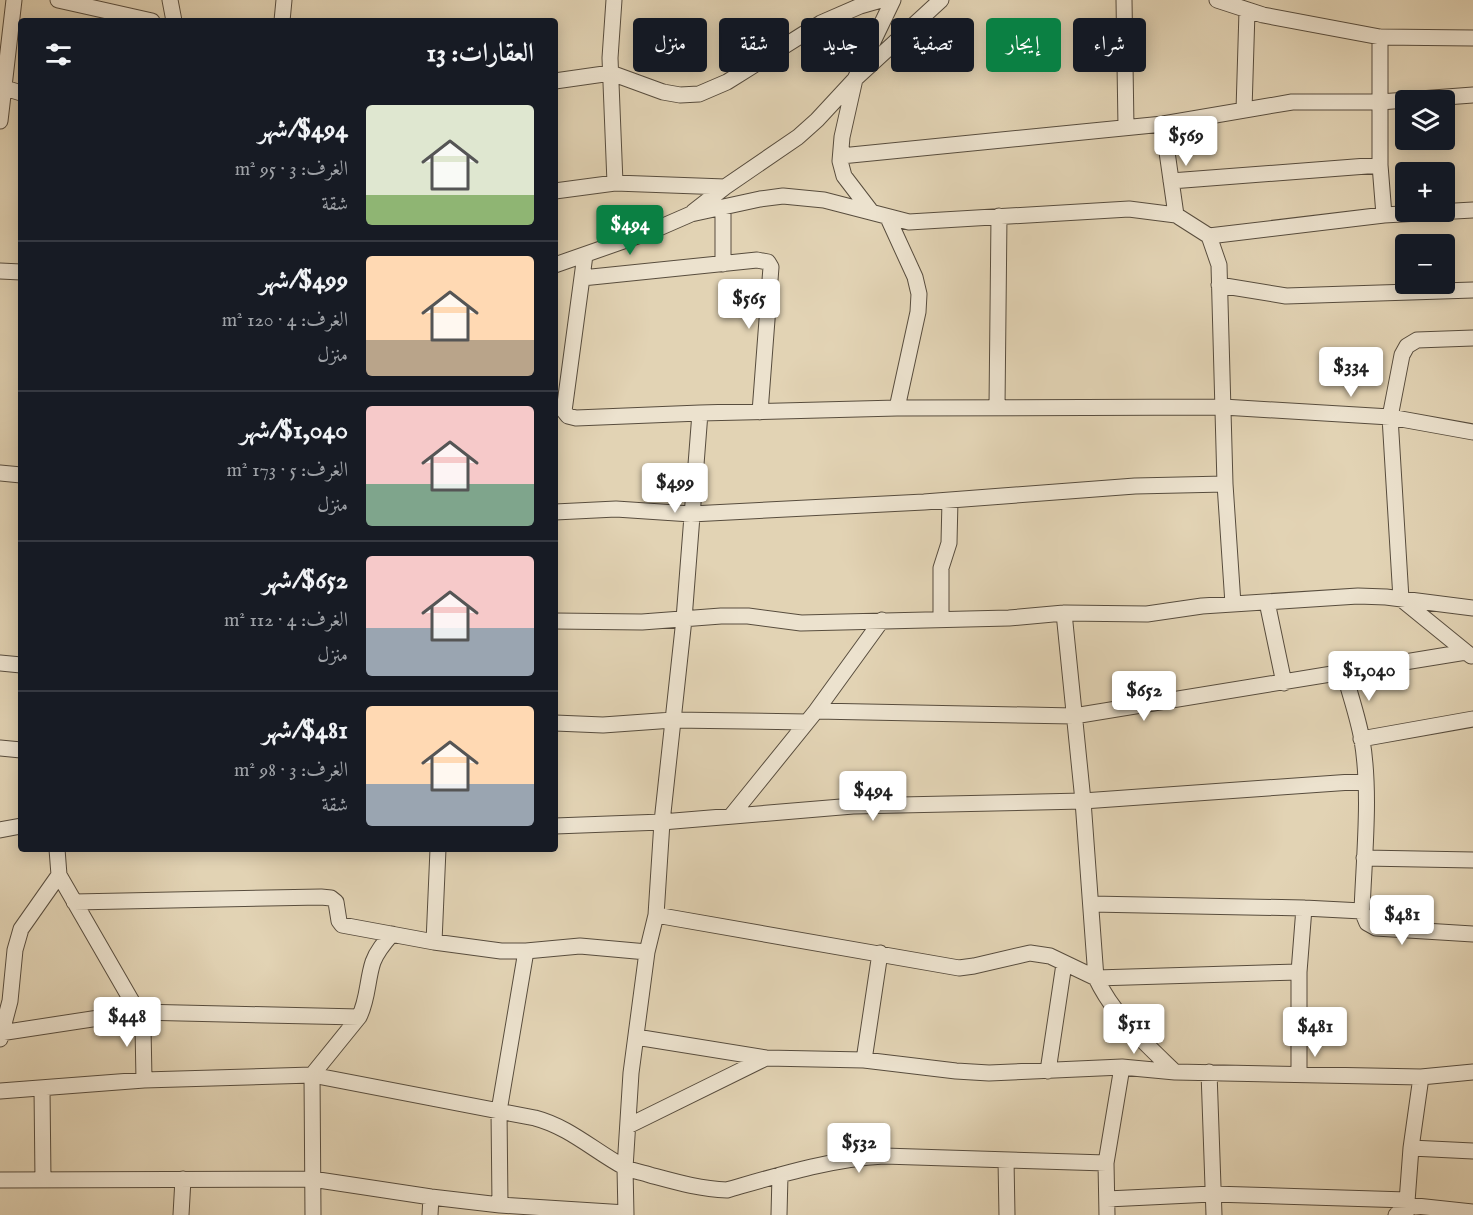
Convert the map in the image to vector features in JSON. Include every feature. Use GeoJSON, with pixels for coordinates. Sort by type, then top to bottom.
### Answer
{"type":"FeatureCollection","features":[{"type":"Feature","properties":{"kind":"street"},"geometry":{"type":"LineString","coordinates":[[0,122],[14,0]]}},
{"type":"Feature","properties":{"kind":"street"},"geometry":{"type":"LineString","coordinates":[[58,0],[139,18]]}},
{"type":"Feature","properties":{"kind":"street"},"geometry":{"type":"LineString","coordinates":[[170,0],[173,18]]}},
{"type":"Feature","properties":{"kind":"street"},"geometry":{"type":"LineString","coordinates":[[282,18],[284,0]]}},
{"type":"Feature","properties":{"kind":"street"},"geometry":{"type":"LineString","coordinates":[[614,0],[611,74],[615,183]]}},
{"type":"Feature","properties":{"kind":"street"},"geometry":{"type":"LineString","coordinates":[[558,81],[611,74],[663,92],[680,95],[699,94],[727,82],[821,23],[860,6],[881,0]]}},
{"type":"Feature","properties":{"kind":"street"},"geometry":{"type":"LineString","coordinates":[[870,210],[844,176],[841,156],[842,137],[855,78],[893,0]]}},
{"type":"Feature","properties":{"kind":"street"},"geometry":{"type":"LineString","coordinates":[[691,214],[725,187],[798,137],[817,120],[855,78],[941,0]]}},
{"type":"Feature","properties":{"kind":"street"},"geometry":{"type":"LineString","coordinates":[[1124,0],[1126,127]]}},
{"type":"Feature","properties":{"kind":"street"},"geometry":{"type":"LineString","coordinates":[[1218,0],[1247,10],[1380,37],[1473,38]]}},
{"type":"Feature","properties":{"kind":"street"},"geometry":{"type":"LineString","coordinates":[[1244,110],[1247,10]]}},
{"type":"Feature","properties":{"kind":"street"},"geometry":{"type":"LineString","coordinates":[[1380,37],[1380,165],[1384,215]]}},
{"type":"Feature","properties":{"kind":"street"},"geometry":{"type":"LineString","coordinates":[[2,96],[18,93]]}},
{"type":"Feature","properties":{"kind":"street"},"geometry":{"type":"LineString","coordinates":[[841,156],[1162,124],[1292,102],[1380,102],[1473,95]]}},
{"type":"Feature","properties":{"kind":"street"},"geometry":{"type":"LineString","coordinates":[[1162,124],[1176,215]]}},
{"type":"Feature","properties":{"kind":"street"},"geometry":{"type":"LineString","coordinates":[[1171,181],[1380,165]]}},
{"type":"Feature","properties":{"kind":"street"},"geometry":{"type":"LineString","coordinates":[[558,190],[615,183],[725,187]]}},
{"type":"Feature","properties":{"kind":"street"},"geometry":{"type":"LineString","coordinates":[[558,264],[652,231],[691,214],[783,196],[824,200],[870,210],[888,218],[909,222],[1129,209],[1176,215],[1209,237],[1219,265],[1225,484],[1233,604]]}},
{"type":"Feature","properties":{"kind":"street"},"geometry":{"type":"LineString","coordinates":[[723,207],[723,264]]}},
{"type":"Feature","properties":{"kind":"street"},"geometry":{"type":"LineString","coordinates":[[1209,237],[1384,215],[1473,210]]}},
{"type":"Feature","properties":{"kind":"street"},"geometry":{"type":"LineString","coordinates":[[997,407],[999,216]]}},
{"type":"Feature","properties":{"kind":"street"},"geometry":{"type":"LineString","coordinates":[[888,218],[915,277],[919,294],[918,312],[897,408]]}},
{"type":"Feature","properties":{"kind":"street"},"geometry":{"type":"LineString","coordinates":[[585,255],[564,411],[568,416],[576,418],[700,412],[897,408],[1223,406],[1390,417],[1473,432]]}},
{"type":"Feature","properties":{"kind":"street"},"geometry":{"type":"LineString","coordinates":[[582,278],[758,260],[768,262],[771,267],[760,412]]}},
{"type":"Feature","properties":{"kind":"street"},"geometry":{"type":"LineString","coordinates":[[0,271],[18,272]]}},
{"type":"Feature","properties":{"kind":"street"},"geometry":{"type":"LineString","coordinates":[[1219,285],[1286,296],[1473,290]]}},
{"type":"Feature","properties":{"kind":"street"},"geometry":{"type":"LineString","coordinates":[[1469,655],[1401,599],[1390,417],[1402,355],[1407,346],[1417,340],[1473,338]]}},
{"type":"Feature","properties":{"kind":"street"},"geometry":{"type":"LineString","coordinates":[[0,1180],[312,1179],[500,1205],[626,1214],[625,1168],[636,1037],[647,952],[656,915],[662,822],[684,619],[700,412]]}},
{"type":"Feature","properties":{"kind":"street"},"geometry":{"type":"LineString","coordinates":[[0,473],[18,475]]}},
{"type":"Feature","properties":{"kind":"street"},"geometry":{"type":"LineString","coordinates":[[558,512],[616,509],[692,514],[950,500],[1135,486],[1225,484]]}},
{"type":"Feature","properties":{"kind":"street"},"geometry":{"type":"LineString","coordinates":[[941,618],[940,568],[949,543],[950,500]]}},
{"type":"Feature","properties":{"kind":"street"},"geometry":{"type":"LineString","coordinates":[[558,621],[642,622],[748,616],[801,623],[1009,618],[1064,613],[1147,614],[1202,606],[1358,596],[1473,608]]}},
{"type":"Feature","properties":{"kind":"street"},"geometry":{"type":"LineString","coordinates":[[1267,602],[1284,682]]}},
{"type":"Feature","properties":{"kind":"street"},"geometry":{"type":"LineString","coordinates":[[1064,613],[1083,801],[1096,978],[1105,997],[1116,1011],[1175,1072]]}},
{"type":"Feature","properties":{"kind":"street"},"geometry":{"type":"LineString","coordinates":[[731,816],[812,716],[882,620]]}},
{"type":"Feature","properties":{"kind":"street"},"geometry":{"type":"LineString","coordinates":[[558,723],[603,725],[673,720],[812,716],[1074,716],[1344,672],[1469,655]]}},
{"type":"Feature","properties":{"kind":"street"},"geometry":{"type":"LineString","coordinates":[[0,663],[18,665]]}},
{"type":"Feature","properties":{"kind":"street"},"geometry":{"type":"LineString","coordinates":[[1344,672],[1361,739],[1366,781],[1362,911],[1367,923],[1376,928],[1473,934]]}},
{"type":"Feature","properties":{"kind":"street"},"geometry":{"type":"LineString","coordinates":[[1361,739],[1473,719]]}},
{"type":"Feature","properties":{"kind":"street"},"geometry":{"type":"LineString","coordinates":[[0,748],[18,750]]}},
{"type":"Feature","properties":{"kind":"street"},"geometry":{"type":"LineString","coordinates":[[558,826],[662,822],[853,806],[1083,801],[1366,781]]}},
{"type":"Feature","properties":{"kind":"street"},"geometry":{"type":"LineString","coordinates":[[0,830],[18,827]]}},
{"type":"Feature","properties":{"kind":"street"},"geometry":{"type":"LineString","coordinates":[[57,852],[59,875],[138,1012],[143,1027],[144,1080]]}},
{"type":"Feature","properties":{"kind":"street"},"geometry":{"type":"LineString","coordinates":[[434,942],[438,852]]}},
{"type":"Feature","properties":{"kind":"street"},"geometry":{"type":"LineString","coordinates":[[1364,858],[1473,860]]}},
{"type":"Feature","properties":{"kind":"street"},"geometry":{"type":"LineString","coordinates":[[59,875],[21,929],[15,950],[10,1001],[1,1035],[138,1012],[359,1017]]}},
{"type":"Feature","properties":{"kind":"street"},"geometry":{"type":"LineString","coordinates":[[74,902],[331,898],[336,902],[339,921],[342,925],[434,942],[501,951],[580,946],[647,952]]}},
{"type":"Feature","properties":{"kind":"street"},"geometry":{"type":"LineString","coordinates":[[1091,904],[1362,911]]}},
{"type":"Feature","properties":{"kind":"street"},"geometry":{"type":"LineString","coordinates":[[1299,1074],[1299,972],[1304,908]]}},
{"type":"Feature","properties":{"kind":"street"},"geometry":{"type":"LineString","coordinates":[[656,915],[959,968],[1030,953],[1050,956],[1096,978],[1299,972]]}},
{"type":"Feature","properties":{"kind":"street"},"geometry":{"type":"LineString","coordinates":[[313,1215],[312,1075],[359,1017],[364,1007],[373,962],[378,950],[392,934]]}},
{"type":"Feature","properties":{"kind":"street"},"geometry":{"type":"LineString","coordinates":[[500,1205],[499,1111],[526,951]]}},
{"type":"Feature","properties":{"kind":"street"},"geometry":{"type":"LineString","coordinates":[[864,1060],[880,953]]}},
{"type":"Feature","properties":{"kind":"street"},"geometry":{"type":"LineString","coordinates":[[1048,1071],[1064,964]]}},
{"type":"Feature","properties":{"kind":"street"},"geometry":{"type":"LineString","coordinates":[[636,1037],[766,1058],[864,1060],[989,1073],[1122,1067],[1175,1072],[1420,1077],[1472,1070]]}},
{"type":"Feature","properties":{"kind":"street"},"geometry":{"type":"LineString","coordinates":[[628,1126],[766,1058]]}},
{"type":"Feature","properties":{"kind":"street"},"geometry":{"type":"LineString","coordinates":[[1107,1215],[1106,1163],[1122,1067]]}},
{"type":"Feature","properties":{"kind":"street"},"geometry":{"type":"LineString","coordinates":[[1209,1072],[1216,1209]]}},
{"type":"Feature","properties":{"kind":"street"},"geometry":{"type":"LineString","coordinates":[[0,1091],[144,1080],[312,1075],[552,1122],[625,1168],[694,1188],[709,1190],[727,1190],[780,1175],[862,1157],[1106,1163]]}},
{"type":"Feature","properties":{"kind":"street"},"geometry":{"type":"LineString","coordinates":[[1404,1209],[1420,1077]]}},
{"type":"Feature","properties":{"kind":"street"},"geometry":{"type":"LineString","coordinates":[[42,1089],[43,1180]]}},
{"type":"Feature","properties":{"kind":"street"},"geometry":{"type":"LineString","coordinates":[[1411,1148],[1473,1151]]}},
{"type":"Feature","properties":{"kind":"street"},"geometry":{"type":"LineString","coordinates":[[1006,1160],[1006,1215]]}},
{"type":"Feature","properties":{"kind":"street"},"geometry":{"type":"LineString","coordinates":[[779,1215],[780,1175]]}},
{"type":"Feature","properties":{"kind":"street"},"geometry":{"type":"LineString","coordinates":[[181,1215],[183,1179]]}},
{"type":"Feature","properties":{"kind":"street"},"geometry":{"type":"LineString","coordinates":[[430,1215],[431,1197]]}},
{"type":"Feature","properties":{"kind":"street"},"geometry":{"type":"LineString","coordinates":[[1107,1199],[1216,1209],[1404,1209],[1473,1212]]}}]}
